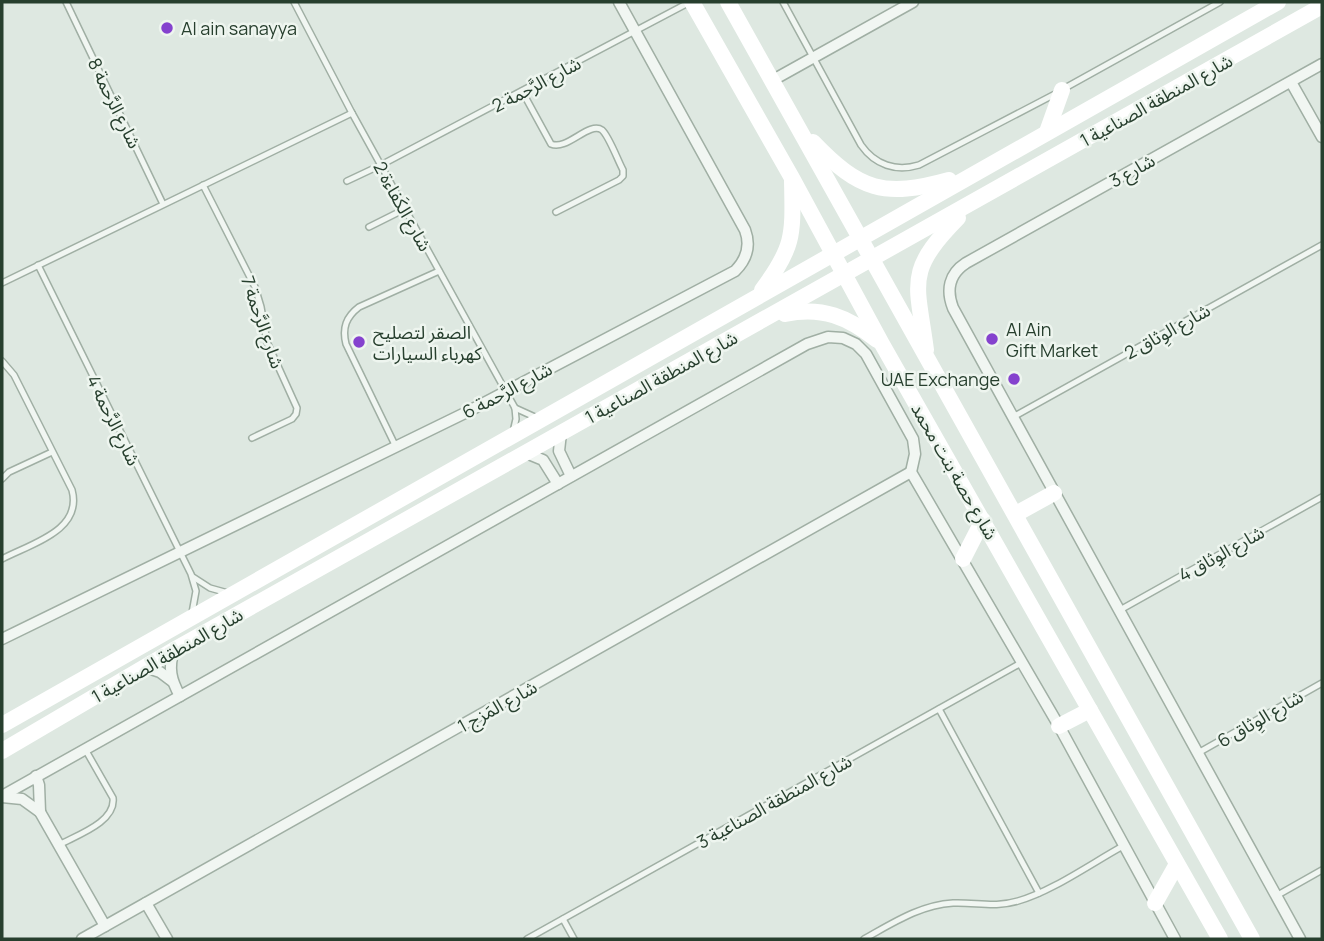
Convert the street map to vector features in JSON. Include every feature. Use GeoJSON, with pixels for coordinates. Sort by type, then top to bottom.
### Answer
{"type":"FeatureCollection","features":[{"type":"Feature","properties":{"kind":"street","name":"شارع الرَّحمة 6"},"geometry":{"type":"LineString","coordinates":[[2,639],[396,447],[735,271],[748,252],[745,230],[619,2]]}},
{"type":"Feature","properties":{"kind":"street","name":"شارع حصة بنت محمد"},"geometry":{"type":"LineString","coordinates":[[691,2],[1220,939]]}},
{"type":"Feature","properties":{"kind":"street","name":"شارع حصة بنت محمد"},"geometry":{"type":"LineString","coordinates":[[728,2],[1252,939]]}},
{"type":"Feature","properties":{"kind":"street"},"geometry":{"type":"LineString","coordinates":[[772,80],[913,2]]}},
{"type":"Feature","properties":{"kind":"street","name":"شارع المنطقة الصناعية 1"},"geometry":{"type":"LineString","coordinates":[[2,725],[1278,2]]}},
{"type":"Feature","properties":{"kind":"street","name":"شارع المنطقة الصناعية 1"},"geometry":{"type":"LineString","coordinates":[[2,751],[174,650],[1322,6]]}},
{"type":"Feature","properties":{"kind":"street","name":"شارع 3"},"geometry":{"type":"LineString","coordinates":[[1013,417],[953,309],[949,296],[954,274],[966,263],[1322,64]]}},
{"type":"Feature","properties":{"kind":"street"},"geometry":{"type":"LineString","coordinates":[[1291,82],[1322,137]]}},
{"type":"Feature","properties":{"kind":"street"},"geometry":{"type":"LineString","coordinates":[[1046,132],[1062,90]]}},
{"type":"Feature","properties":{"kind":"street"},"geometry":{"type":"LineString","coordinates":[[798,126],[846,173],[874,187],[916,189],[972,174]]}},
{"type":"Feature","properties":{"kind":"street"},"geometry":{"type":"LineString","coordinates":[[759,295],[777,271],[788,250],[793,227],[792,178]]}},
{"type":"Feature","properties":{"kind":"street"},"geometry":{"type":"LineString","coordinates":[[928,359],[917,295],[920,271],[937,240],[970,205]]}},
{"type":"Feature","properties":{"kind":"street"},"geometry":{"type":"LineString","coordinates":[[769,317],[799,311],[830,313],[850,321],[882,344]]}},
{"type":"Feature","properties":{"kind":"street"},"geometry":{"type":"LineString","coordinates":[[2,797],[807,344],[821,338],[835,337],[850,340],[866,354],[905,423],[915,446],[911,472],[1059,726],[1175,939]]}},
{"type":"Feature","properties":{"kind":"street"},"geometry":{"type":"LineString","coordinates":[[1013,417],[1300,939]]}},
{"type":"Feature","properties":{"kind":"street"},"geometry":{"type":"LineString","coordinates":[[561,433],[559,451],[571,476]]}},
{"type":"Feature","properties":{"kind":"street"},"geometry":{"type":"LineString","coordinates":[[526,453],[543,460],[558,484]]}},
{"type":"Feature","properties":{"kind":"street","name":"شارع المَزج 1"},"geometry":{"type":"LineString","coordinates":[[82,939],[911,472]]}},
{"type":"Feature","properties":{"kind":"street"},"geometry":{"type":"LineString","coordinates":[[407,519],[420,503],[418,488]]}},
{"type":"Feature","properties":{"kind":"street"},"geometry":{"type":"LineString","coordinates":[[1016,514],[1054,493]]}},
{"type":"Feature","properties":{"kind":"street"},"geometry":{"type":"LineString","coordinates":[[963,559],[983,520]]}},
{"type":"Feature","properties":{"kind":"street"},"geometry":{"type":"LineString","coordinates":[[172,681],[174,650]]}},
{"type":"Feature","properties":{"kind":"street"},"geometry":{"type":"LineString","coordinates":[[145,667],[172,681],[180,695]]}},
{"type":"Feature","properties":{"kind":"street"},"geometry":{"type":"LineString","coordinates":[[1059,726],[1090,710]]}},
{"type":"Feature","properties":{"kind":"street"},"geometry":{"type":"LineString","coordinates":[[36,776],[40,812]]}},
{"type":"Feature","properties":{"kind":"street"},"geometry":{"type":"LineString","coordinates":[[2,797],[22,799],[40,812],[105,926]]}},
{"type":"Feature","properties":{"kind":"street"},"geometry":{"type":"LineString","coordinates":[[1154,903],[1177,864]]}},
{"type":"Feature","properties":{"kind":"street"},"geometry":{"type":"LineString","coordinates":[[146,903],[167,939]]}},
{"type":"Feature","properties":{"kind":"lane","name":"شارع الرَّحمة 8"},"geometry":{"type":"LineString","coordinates":[[66,2],[163,204]]}},
{"type":"Feature","properties":{"kind":"lane","name":"شارع الكَفاءة 2"},"geometry":{"type":"LineString","coordinates":[[294,2],[352,113],[515,408]]}},
{"type":"Feature","properties":{"kind":"lane","name":"شارع الرَّحمة 2"},"geometry":{"type":"LineString","coordinates":[[347,181],[691,2]]}},
{"type":"Feature","properties":{"kind":"lane"},"geometry":{"type":"LineString","coordinates":[[783,2],[866,152],[884,165],[898,168],[926,162],[1220,2]]}},
{"type":"Feature","properties":{"kind":"lane"},"geometry":{"type":"LineString","coordinates":[[522,91],[551,144],[560,145],[598,128],[604,133],[623,170],[623,176],[619,180],[556,212]]}},
{"type":"Feature","properties":{"kind":"lane"},"geometry":{"type":"LineString","coordinates":[[2,283],[352,113]]}},
{"type":"Feature","properties":{"kind":"lane","name":"شارع الرَّحمة 7"},"geometry":{"type":"LineString","coordinates":[[203,185],[254,287],[261,307],[267,342],[297,408],[292,419],[252,438]]}},
{"type":"Feature","properties":{"kind":"lane"},"geometry":{"type":"LineString","coordinates":[[369,227],[405,209]]}},
{"type":"Feature","properties":{"kind":"lane","name":"شارع الوِثاق 2"},"geometry":{"type":"LineString","coordinates":[[1013,417],[1322,245]]}},
{"type":"Feature","properties":{"kind":"lane","name":"شارع الرَّحمة 4"},"geometry":{"type":"LineString","coordinates":[[37,265],[191,574],[195,600],[190,617]]}},
{"type":"Feature","properties":{"kind":"lane"},"geometry":{"type":"LineString","coordinates":[[396,447],[346,344],[345,327],[350,316],[359,307],[439,271]]}},
{"type":"Feature","properties":{"kind":"lane"},"geometry":{"type":"LineString","coordinates":[[2,361],[12,370],[74,498],[70,518],[57,531],[2,559]]}},
{"type":"Feature","properties":{"kind":"lane"},"geometry":{"type":"LineString","coordinates":[[515,408],[540,418]]}},
{"type":"Feature","properties":{"kind":"lane"},"geometry":{"type":"LineString","coordinates":[[510,435],[516,419],[515,408]]}},
{"type":"Feature","properties":{"kind":"lane"},"geometry":{"type":"LineString","coordinates":[[2,480],[9,472],[52,452]]}},
{"type":"Feature","properties":{"kind":"lane","name":"شارع الوِثاق 4"},"geometry":{"type":"LineString","coordinates":[[1119,610],[1322,497]]}},
{"type":"Feature","properties":{"kind":"lane"},"geometry":{"type":"LineString","coordinates":[[191,574],[210,588],[233,593]]}},
{"type":"Feature","properties":{"kind":"lane","name":"شارع المنطقة الصناعية 3"},"geometry":{"type":"LineString","coordinates":[[527,939],[1021,663]]}},
{"type":"Feature","properties":{"kind":"lane","name":"شارع الوِثاق 6"},"geometry":{"type":"LineString","coordinates":[[1198,753],[1322,683]]}},
{"type":"Feature","properties":{"kind":"lane"},"geometry":{"type":"LineString","coordinates":[[939,709],[1039,893]]}},
{"type":"Feature","properties":{"kind":"lane"},"geometry":{"type":"LineString","coordinates":[[59,845],[107,818],[114,806],[113,798],[85,749]]}},
{"type":"Feature","properties":{"kind":"lane"},"geometry":{"type":"LineString","coordinates":[[864,939],[909,914],[932,906],[956,903],[1004,905],[1039,893],[1123,846]]}},
{"type":"Feature","properties":{"kind":"lane"},"geometry":{"type":"LineString","coordinates":[[1276,896],[1322,870]]}},
{"type":"Feature","properties":{"kind":"lane"},"geometry":{"type":"LineString","coordinates":[[563,919],[574,939]]}},
{"type":"Feature","properties":{"kind":"place","name":"Al ain sanayya"},"geometry":{"type":"Point","coordinates":[167,28]}},
{"type":"Feature","properties":{"kind":"place","name":"Al Ain Gift Market"},"geometry":{"type":"Point","coordinates":[992,339]}},
{"type":"Feature","properties":{"kind":"place","name":"الصقر لتصليح كهرباء السيارات"},"geometry":{"type":"Point","coordinates":[359,342]}},
{"type":"Feature","properties":{"kind":"place","name":"UAE Exchange"},"geometry":{"type":"Point","coordinates":[1014,379]}}]}
